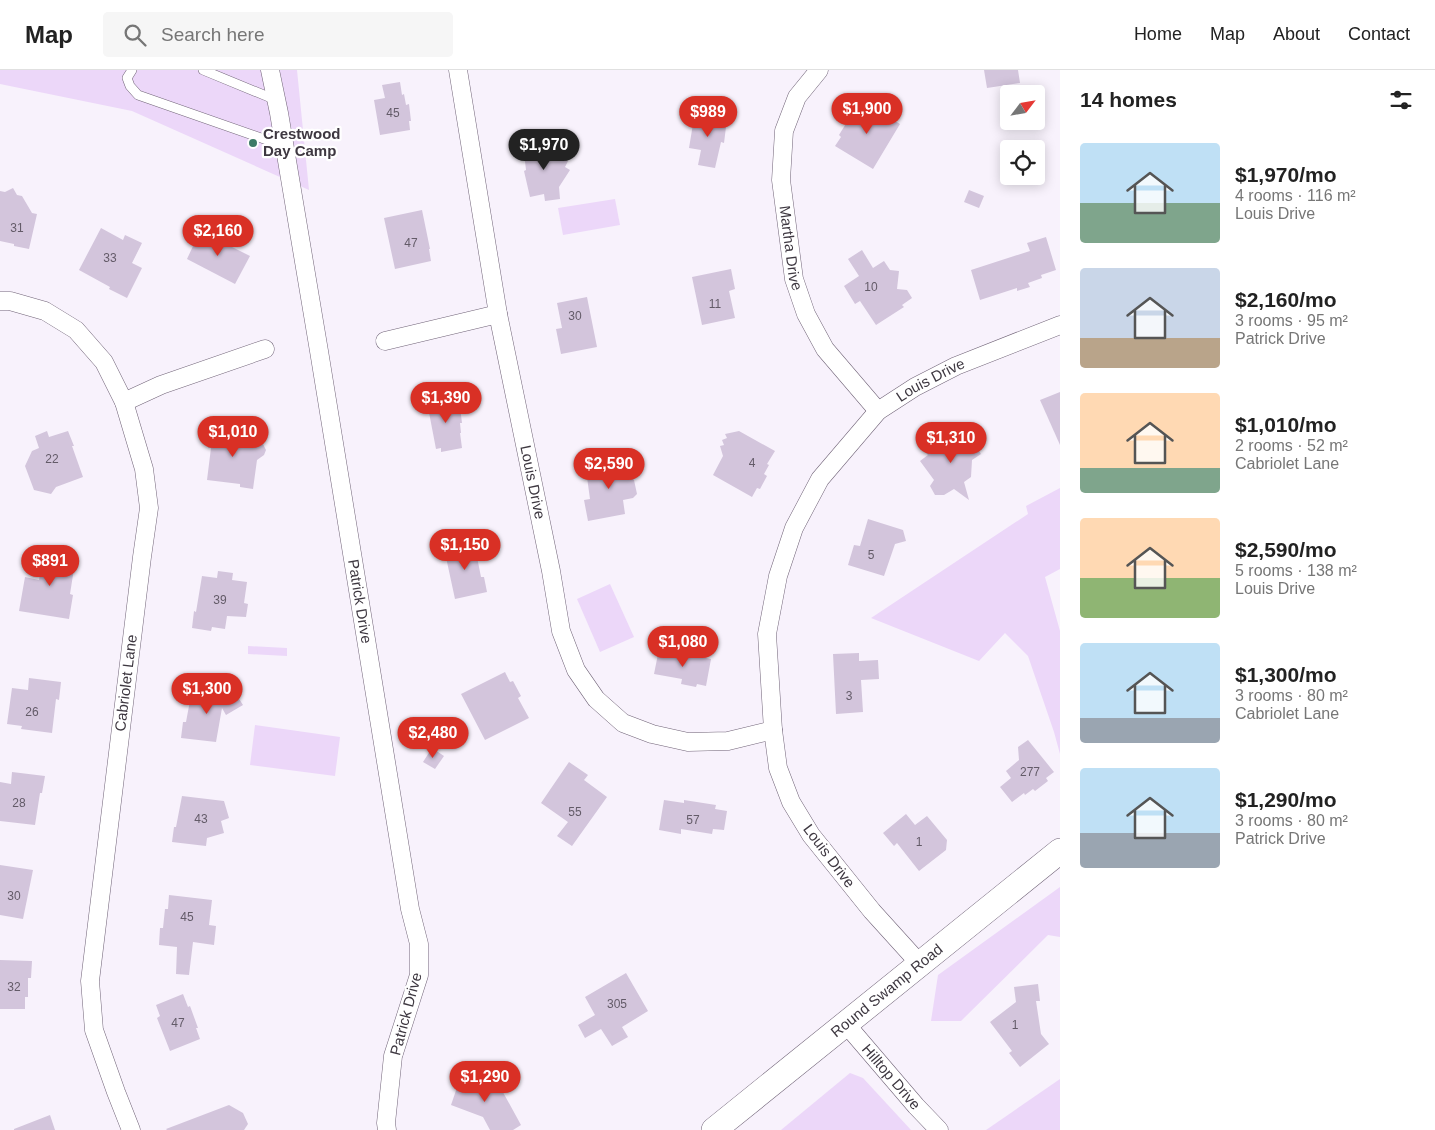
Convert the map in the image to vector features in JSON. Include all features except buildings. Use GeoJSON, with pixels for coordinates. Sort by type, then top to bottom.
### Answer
{"type":"FeatureCollection","features":[{"type":"Feature","properties":{"kind":"street","name":"Patrick Drive"},"geometry":{"type":"LineString","coordinates":[[270,70],[320,350],[410,909],[419,944],[419,975],[393,1056],[386,1123],[387,1130]]}},
{"type":"Feature","properties":{"kind":"street","name":"Louis Drive"},"geometry":{"type":"LineString","coordinates":[[458,70],[498,314],[551,571],[561,631],[576,670],[596,699],[623,722],[652,734],[688,742],[698,742],[728,741],[773,730]]}},
{"type":"Feature","properties":{"kind":"street","name":"Martha Drive"},"geometry":{"type":"LineString","coordinates":[[819,70],[797,97],[784,131],[781,180],[794,279],[806,314],[825,349],[878,411]]}},
{"type":"Feature","properties":{"kind":"street","name":"Cabriolet Lane"},"geometry":{"type":"LineString","coordinates":[[0,301],[10,301],[45,311],[76,330],[104,362],[124,402],[144,469],[149,508],[140,567],[90,981],[94,1030],[131,1130]]}},
{"type":"Feature","properties":{"kind":"street"},"geometry":{"type":"LineString","coordinates":[[386,341],[498,314]]}},
{"type":"Feature","properties":{"kind":"street","name":"Louis Drive"},"geometry":{"type":"LineString","coordinates":[[920,964],[872,911],[811,835],[791,802],[778,768],[773,730],[768,634],[778,576],[794,528],[820,479],[878,411],[915,387],[956,366],[1060,325]]}},
{"type":"Feature","properties":{"kind":"street"},"geometry":{"type":"LineString","coordinates":[[124,402],[161,385],[265,349]]}},
{"type":"Feature","properties":{"kind":"street","name":"Round Swamp Road"},"geometry":{"type":"LineString","coordinates":[[714,1130],[1060,851]]}},
{"type":"Feature","properties":{"kind":"street","name":"Hilltop Drive"},"geometry":{"type":"LineString","coordinates":[[846,1023],[916,1106],[939,1130]]}},
{"type":"Feature","properties":{"kind":"lane"},"geometry":{"type":"LineString","coordinates":[[132,70],[127,78],[130,86],[138,95],[284,146]]}},
{"type":"Feature","properties":{"kind":"lane"},"geometry":{"type":"LineString","coordinates":[[203,70],[276,100]]}},
{"type":"Feature","properties":{"kind":"shaded area","name":"Crestwood Day Camp"},"geometry":{"type":"Polygon","coordinates":[[[0,70],[297,70],[309,190],[132,111],[0,84],[0,70]]]}},
{"type":"Feature","properties":{"kind":"shaded area"},"geometry":{"type":"Polygon","coordinates":[[[615,199],[620,225],[563,235],[558,208],[615,199]]]}},
{"type":"Feature","properties":{"kind":"shaded area"},"geometry":{"type":"Polygon","coordinates":[[[1060,488],[1060,569],[1045,577],[1060,631],[1060,754],[1028,656],[1005,633],[979,661],[871,618],[1028,514],[1026,506],[1060,488]]]}},
{"type":"Feature","properties":{"kind":"shaded area"},"geometry":{"type":"Polygon","coordinates":[[[610,584],[634,637],[600,652],[577,599],[610,584]]]}},
{"type":"Feature","properties":{"kind":"shaded area"},"geometry":{"type":"Polygon","coordinates":[[[248,646],[287,648],[287,656],[248,654],[248,646]]]}},
{"type":"Feature","properties":{"kind":"shaded area"},"geometry":{"type":"Polygon","coordinates":[[[255,725],[340,737],[335,776],[250,765],[255,725]]]}},
{"type":"Feature","properties":{"kind":"shaded area"},"geometry":{"type":"Polygon","coordinates":[[[1060,887],[1060,937],[1048,935],[961,1021],[931,1021],[938,975],[1060,887]]]}},
{"type":"Feature","properties":{"kind":"shaded area"},"geometry":{"type":"Polygon","coordinates":[[[850,1073],[863,1078],[911,1130],[781,1130],[850,1073]]]}},
{"type":"Feature","properties":{"kind":"shaded area"},"geometry":{"type":"Polygon","coordinates":[[[1060,1079],[1060,1130],[986,1130],[1060,1079]]]}},
{"type":"Feature","properties":{"kind":"place","name":"Crestwood Day Camp"},"geometry":{"type":"Point","coordinates":[253,143]}}]}
